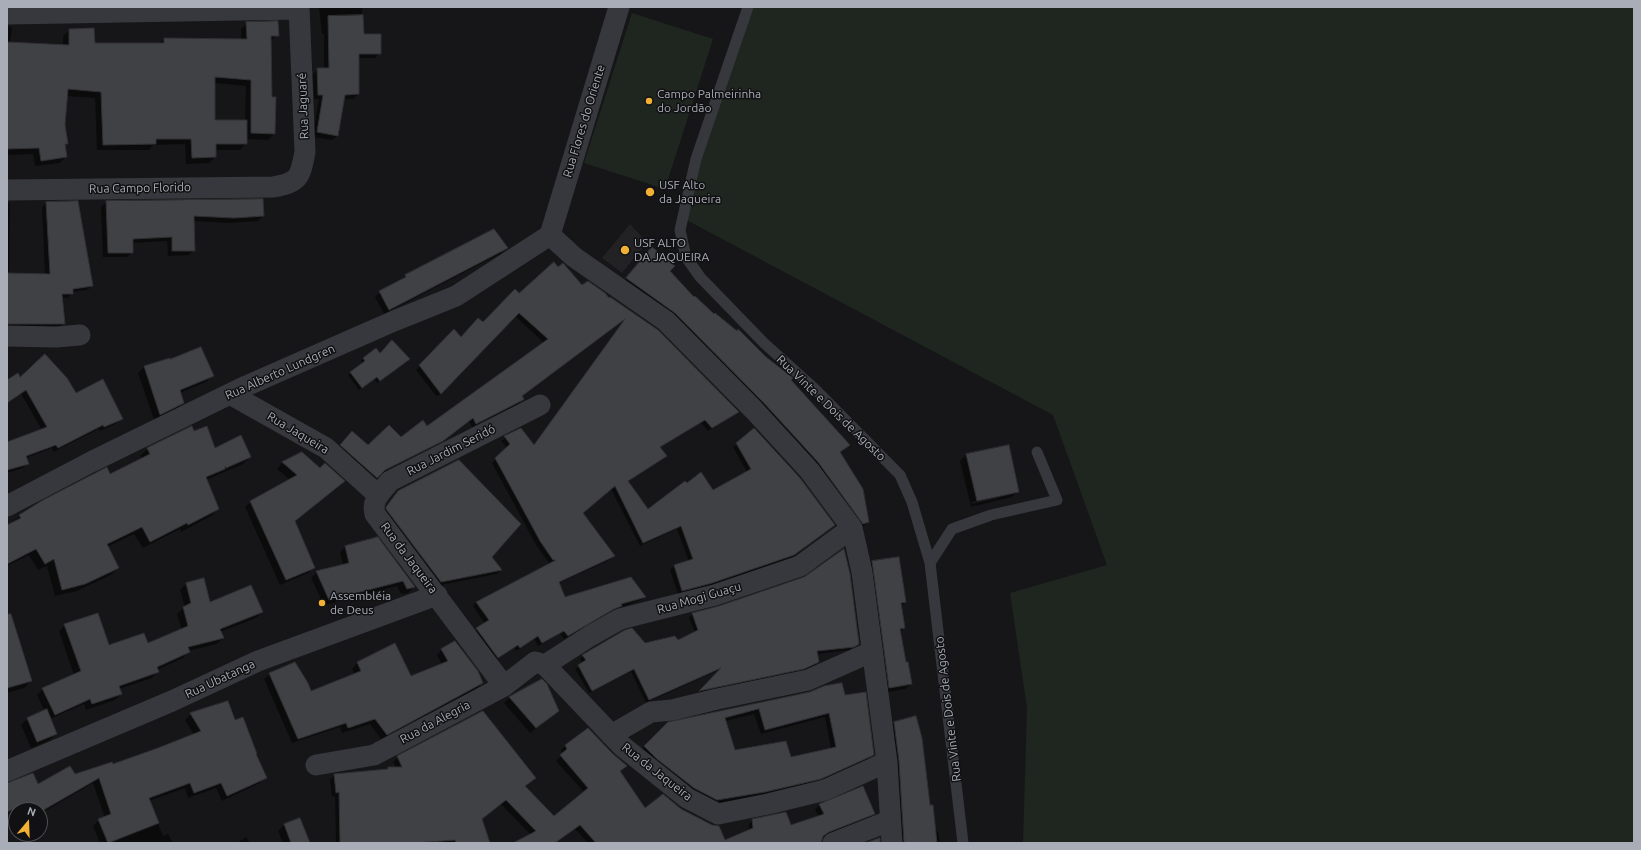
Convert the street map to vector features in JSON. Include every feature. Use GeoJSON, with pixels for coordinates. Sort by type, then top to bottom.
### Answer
{"type":"FeatureCollection","features":[{"type":"Feature","properties":{"kind":"street","name":"Rua Flores do Oriente"},"geometry":{"type":"LineString","coordinates":[[550,235],[619,7]]}},
{"type":"Feature","properties":{"kind":"street"},"geometry":{"type":"LineString","coordinates":[[7,14],[299,8]]}},
{"type":"Feature","properties":{"kind":"street","name":"Rua Jaguaré"},"geometry":{"type":"LineString","coordinates":[[274,187],[289,184],[297,179],[301,171],[305,152],[299,8]]}},
{"type":"Feature","properties":{"kind":"street","name":"Rua Campo Florido"},"geometry":{"type":"LineString","coordinates":[[7,190],[274,187]]}},
{"type":"Feature","properties":{"kind":"street","name":"Rua Alberto Lundgren"},"geometry":{"type":"LineString","coordinates":[[7,506],[230,394],[394,321],[456,296],[550,235]]}},
{"type":"Feature","properties":{"kind":"street"},"geometry":{"type":"LineString","coordinates":[[550,235],[574,257],[666,321],[754,410],[809,470],[852,528],[862,572],[871,652],[887,762],[889,821],[892,843]]}},
{"type":"Feature","properties":{"kind":"street"},"geometry":{"type":"LineString","coordinates":[[7,336],[56,337],[80,335]]}},
{"type":"Feature","properties":{"kind":"street","name":"Rua Jaqueira"},"geometry":{"type":"LineString","coordinates":[[230,394],[326,448],[376,501]]}},
{"type":"Feature","properties":{"kind":"street","name":"Rua Jardim Seridó"},"geometry":{"type":"LineString","coordinates":[[376,501],[390,481],[540,405]]}},
{"type":"Feature","properties":{"kind":"street","name":"Rua da Jaqueira"},"geometry":{"type":"LineString","coordinates":[[376,501],[375,514],[504,686]]}},
{"type":"Feature","properties":{"kind":"street","name":"Rua Mogi Guaçu"},"geometry":{"type":"LineString","coordinates":[[545,665],[620,619],[715,595],[800,566],[852,528]]}},
{"type":"Feature","properties":{"kind":"street","name":"Rua Ubatanga"},"geometry":{"type":"LineString","coordinates":[[7,771],[172,701],[258,661],[436,594]]}},
{"type":"Feature","properties":{"kind":"street"},"geometry":{"type":"LineString","coordinates":[[611,735],[651,712],[672,710],[808,680],[871,652]]}},
{"type":"Feature","properties":{"kind":"street","name":"Rua da Alegria"},"geometry":{"type":"LineString","coordinates":[[316,766],[374,755],[504,686],[535,662],[545,665]]}},
{"type":"Feature","properties":{"kind":"street","name":"Rua da Jaqueira"},"geometry":{"type":"LineString","coordinates":[[545,665],[622,746],[687,798],[718,814],[825,790],[887,762]]}},
{"type":"Feature","properties":{"kind":"street"},"geometry":{"type":"LineString","coordinates":[[833,843],[889,821]]}},
{"type":"Feature","properties":{"kind":"lane","name":"Rua Vinte e Dois de Agosto"},"geometry":{"type":"LineString","coordinates":[[748,7],[696,159],[680,230],[686,257],[700,277],[764,343],[815,389],[900,475],[912,502],[930,563],[963,843]]}},
{"type":"Feature","properties":{"kind":"lane"},"geometry":{"type":"LineString","coordinates":[[930,563],[952,529],[991,515],[1057,500],[1037,452]]}},
{"type":"Feature","properties":{"kind":"shaded area"},"geometry":{"type":"Polygon","coordinates":[[[751,7],[1634,7],[1634,843],[1023,843],[1027,708],[1010,593],[1107,565],[1053,415],[679,216],[751,7]]]}},
{"type":"Feature","properties":{"kind":"shaded area","name":"Campo Palmeirinha do Jordão"},"geometry":{"type":"Polygon","coordinates":[[[632,13],[713,39],[665,189],[584,163],[632,13]]]}},
{"type":"Feature","properties":{"kind":"shaded area","name":"USF ALTO DA JAQUEIRA"},"geometry":{"type":"Polygon","coordinates":[[[630,224],[647,242],[622,273],[602,258],[630,224]]]}},
{"type":"Feature","properties":{"kind":"building"},"geometry":{"type":"Polygon","coordinates":[[[363,15],[364,34],[381,34],[381,54],[359,54],[359,94],[345,95],[338,136],[317,132],[323,95],[318,95],[317,68],[329,68],[328,16],[363,15]]]}},
{"type":"Feature","properties":{"kind":"building"},"geometry":{"type":"Polygon","coordinates":[[[278,21],[279,36],[271,36],[272,97],[276,97],[275,134],[251,133],[251,80],[215,77],[215,120],[247,120],[247,144],[216,144],[216,157],[192,158],[191,139],[156,139],[156,144],[103,145],[101,92],[68,89],[65,125],[68,144],[65,144],[67,157],[41,161],[39,148],[7,149],[7,42],[69,45],[69,29],[94,28],[95,43],[164,43],[164,38],[247,39],[246,22],[278,21]]]}},
{"type":"Feature","properties":{"kind":"building"},"geometry":{"type":"Polygon","coordinates":[[[263,199],[264,216],[234,218],[194,216],[195,251],[172,251],[172,237],[133,239],[133,253],[108,253],[106,201],[263,199]]]}},
{"type":"Feature","properties":{"kind":"building"},"geometry":{"type":"Polygon","coordinates":[[[78,201],[93,286],[73,289],[73,294],[62,294],[65,324],[7,324],[7,273],[50,274],[46,202],[78,201]]]}},
{"type":"Feature","properties":{"kind":"building"},"geometry":{"type":"Polygon","coordinates":[[[494,229],[508,248],[389,310],[379,291],[406,277],[405,275],[494,229]]]}},
{"type":"Feature","properties":{"kind":"building"},"geometry":{"type":"Polygon","coordinates":[[[652,247],[675,266],[670,271],[694,297],[695,296],[714,314],[715,313],[737,331],[738,329],[766,357],[793,378],[791,380],[850,445],[840,452],[863,489],[869,522],[863,524],[818,462],[763,402],[675,313],[626,278],[652,247]]]}},
{"type":"Feature","properties":{"kind":"building"},"geometry":{"type":"Polygon","coordinates":[[[554,262],[558,267],[563,263],[582,285],[588,281],[605,293],[609,298],[610,297],[658,330],[739,412],[712,428],[705,420],[660,447],[667,456],[628,481],[648,509],[685,481],[687,483],[701,472],[713,490],[751,469],[736,443],[754,428],[800,478],[835,525],[794,555],[712,583],[682,591],[674,565],[693,559],[681,526],[643,543],[615,486],[583,513],[615,556],[559,582],[565,597],[631,577],[646,597],[621,604],[622,606],[614,609],[568,636],[564,631],[542,643],[538,636],[520,648],[518,645],[498,658],[476,628],[489,620],[476,602],[556,560],[553,560],[540,541],[495,458],[510,444],[504,436],[521,428],[534,445],[625,319],[522,396],[524,399],[523,400],[476,424],[473,418],[443,441],[385,470],[377,478],[340,445],[352,431],[368,445],[389,425],[401,437],[423,420],[427,426],[548,339],[519,313],[441,394],[419,365],[454,329],[461,337],[478,318],[483,322],[515,289],[519,293],[554,262]]]}},
{"type":"Feature","properties":{"kind":"building"},"geometry":{"type":"Polygon","coordinates":[[[392,340],[410,359],[380,381],[377,377],[362,388],[350,372],[365,361],[363,358],[376,348],[380,353],[392,340]]]}},
{"type":"Feature","properties":{"kind":"building"},"geometry":{"type":"Polygon","coordinates":[[[201,347],[214,376],[180,390],[184,403],[160,415],[144,366],[170,359],[201,347]]]}},
{"type":"Feature","properties":{"kind":"building"},"geometry":{"type":"Polygon","coordinates":[[[45,354],[67,378],[76,393],[103,379],[123,419],[104,427],[103,425],[58,448],[56,445],[26,456],[29,464],[7,470],[7,442],[47,427],[26,390],[7,403],[7,380],[18,373],[20,377],[45,354]]]}},
{"type":"Feature","properties":{"kind":"building"},"geometry":{"type":"Polygon","coordinates":[[[192,426],[194,431],[207,426],[215,448],[241,435],[251,457],[226,468],[225,466],[225,469],[206,477],[219,509],[150,542],[142,527],[107,544],[119,568],[85,584],[62,590],[54,559],[45,564],[36,549],[7,564],[7,525],[21,518],[19,515],[43,500],[107,467],[110,474],[150,454],[147,448],[192,426]]]}},
{"type":"Feature","properties":{"kind":"building"},"geometry":{"type":"Polygon","coordinates":[[[1009,445],[1019,492],[977,501],[966,454],[1009,445]]]}},
{"type":"Feature","properties":{"kind":"building"},"geometry":{"type":"Polygon","coordinates":[[[302,452],[320,468],[325,463],[345,481],[295,521],[315,568],[286,580],[250,501],[297,475],[282,462],[302,452]]]}},
{"type":"Feature","properties":{"kind":"building"},"geometry":{"type":"Polygon","coordinates":[[[459,460],[521,524],[492,557],[502,570],[441,582],[386,507],[398,491],[459,460]]]}},
{"type":"Feature","properties":{"kind":"building"},"geometry":{"type":"Polygon","coordinates":[[[378,537],[415,587],[407,589],[403,581],[329,600],[316,571],[349,563],[345,546],[378,537]]]}},
{"type":"Feature","properties":{"kind":"building"},"geometry":{"type":"Polygon","coordinates":[[[844,549],[850,574],[859,644],[854,647],[817,651],[819,662],[804,669],[699,691],[721,668],[649,700],[634,669],[592,691],[578,665],[586,660],[582,655],[625,630],[632,628],[645,643],[675,636],[678,640],[698,630],[692,613],[719,606],[804,577],[844,549]]]}},
{"type":"Feature","properties":{"kind":"building"},"geometry":{"type":"Polygon","coordinates":[[[899,557],[906,602],[901,603],[905,628],[900,629],[912,684],[889,688],[872,561],[899,557]]]}},
{"type":"Feature","properties":{"kind":"building"},"geometry":{"type":"Polygon","coordinates":[[[204,578],[210,602],[251,585],[263,612],[220,629],[224,638],[188,647],[190,652],[157,667],[159,672],[119,686],[122,694],[92,704],[90,699],[55,715],[42,688],[81,671],[64,624],[98,613],[109,645],[144,633],[148,643],[188,626],[183,607],[191,603],[186,583],[204,578]]]}},
{"type":"Feature","properties":{"kind":"building"},"geometry":{"type":"Polygon","coordinates":[[[7,614],[11,614],[32,681],[7,688],[7,614]]]}},
{"type":"Feature","properties":{"kind":"building"},"geometry":{"type":"Polygon","coordinates":[[[455,641],[478,671],[483,683],[387,735],[375,719],[348,728],[346,723],[298,739],[269,673],[295,662],[308,683],[311,691],[361,671],[357,662],[395,643],[411,676],[448,661],[441,649],[455,641]]]}},
{"type":"Feature","properties":{"kind":"building"},"geometry":{"type":"Polygon","coordinates":[[[542,679],[547,684],[559,711],[536,728],[509,697],[542,679]]]}},
{"type":"Feature","properties":{"kind":"building"},"geometry":{"type":"Polygon","coordinates":[[[842,683],[845,695],[866,692],[874,755],[821,779],[765,792],[717,800],[694,788],[657,759],[644,746],[668,722],[810,692],[824,686],[842,683]],[[759,709],[725,718],[735,750],[786,741],[791,757],[836,747],[829,713],[765,730],[759,709]]]}},
{"type":"Feature","properties":{"kind":"building"},"geometry":{"type":"Polygon","coordinates":[[[228,701],[235,720],[243,717],[256,754],[267,778],[227,796],[221,783],[194,793],[190,783],[149,798],[159,823],[108,843],[98,819],[111,814],[99,778],[48,807],[48,802],[8,802],[7,812],[7,783],[33,773],[38,784],[70,766],[75,774],[112,762],[113,764],[158,748],[201,731],[190,713],[228,701]]]}},
{"type":"Feature","properties":{"kind":"building"},"geometry":{"type":"Polygon","coordinates":[[[47,709],[57,734],[37,742],[27,718],[47,709]]]}},
{"type":"Feature","properties":{"kind":"building"},"geometry":{"type":"Polygon","coordinates":[[[483,711],[536,778],[525,786],[554,816],[588,788],[560,755],[567,749],[565,745],[588,728],[627,766],[620,771],[645,808],[663,794],[681,809],[712,825],[719,826],[725,840],[753,828],[752,819],[786,812],[791,825],[824,814],[819,804],[863,786],[875,814],[829,832],[823,836],[821,843],[596,843],[580,825],[555,843],[513,843],[536,831],[506,800],[482,819],[490,843],[456,843],[455,840],[415,843],[340,843],[339,792],[336,793],[334,774],[388,769],[388,767],[402,767],[397,756],[483,711]]]}},
{"type":"Feature","properties":{"kind":"building"},"geometry":{"type":"Polygon","coordinates":[[[916,716],[922,738],[930,805],[933,805],[937,843],[904,843],[899,761],[894,722],[916,716]]]}},
{"type":"Feature","properties":{"kind":"building"},"geometry":{"type":"Polygon","coordinates":[[[300,818],[310,843],[291,843],[284,824],[300,818]]]}},
{"type":"Feature","properties":{"kind":"building"},"geometry":{"type":"Polygon","coordinates":[[[880,838],[880,843],[866,843],[880,838]]]}},
{"type":"Feature","properties":{"kind":"place","name":"Campo Palmeirinha do Jordão"},"geometry":{"type":"Point","coordinates":[649,101]}},
{"type":"Feature","properties":{"kind":"place","name":"USF Alto da Jaqueira"},"geometry":{"type":"Point","coordinates":[650,192]}},
{"type":"Feature","properties":{"kind":"place","name":"USF ALTO DA JAQUEIRA"},"geometry":{"type":"Point","coordinates":[625,250]}},
{"type":"Feature","properties":{"kind":"place","name":"Assembléia de Deus"},"geometry":{"type":"Point","coordinates":[322,603]}}]}
